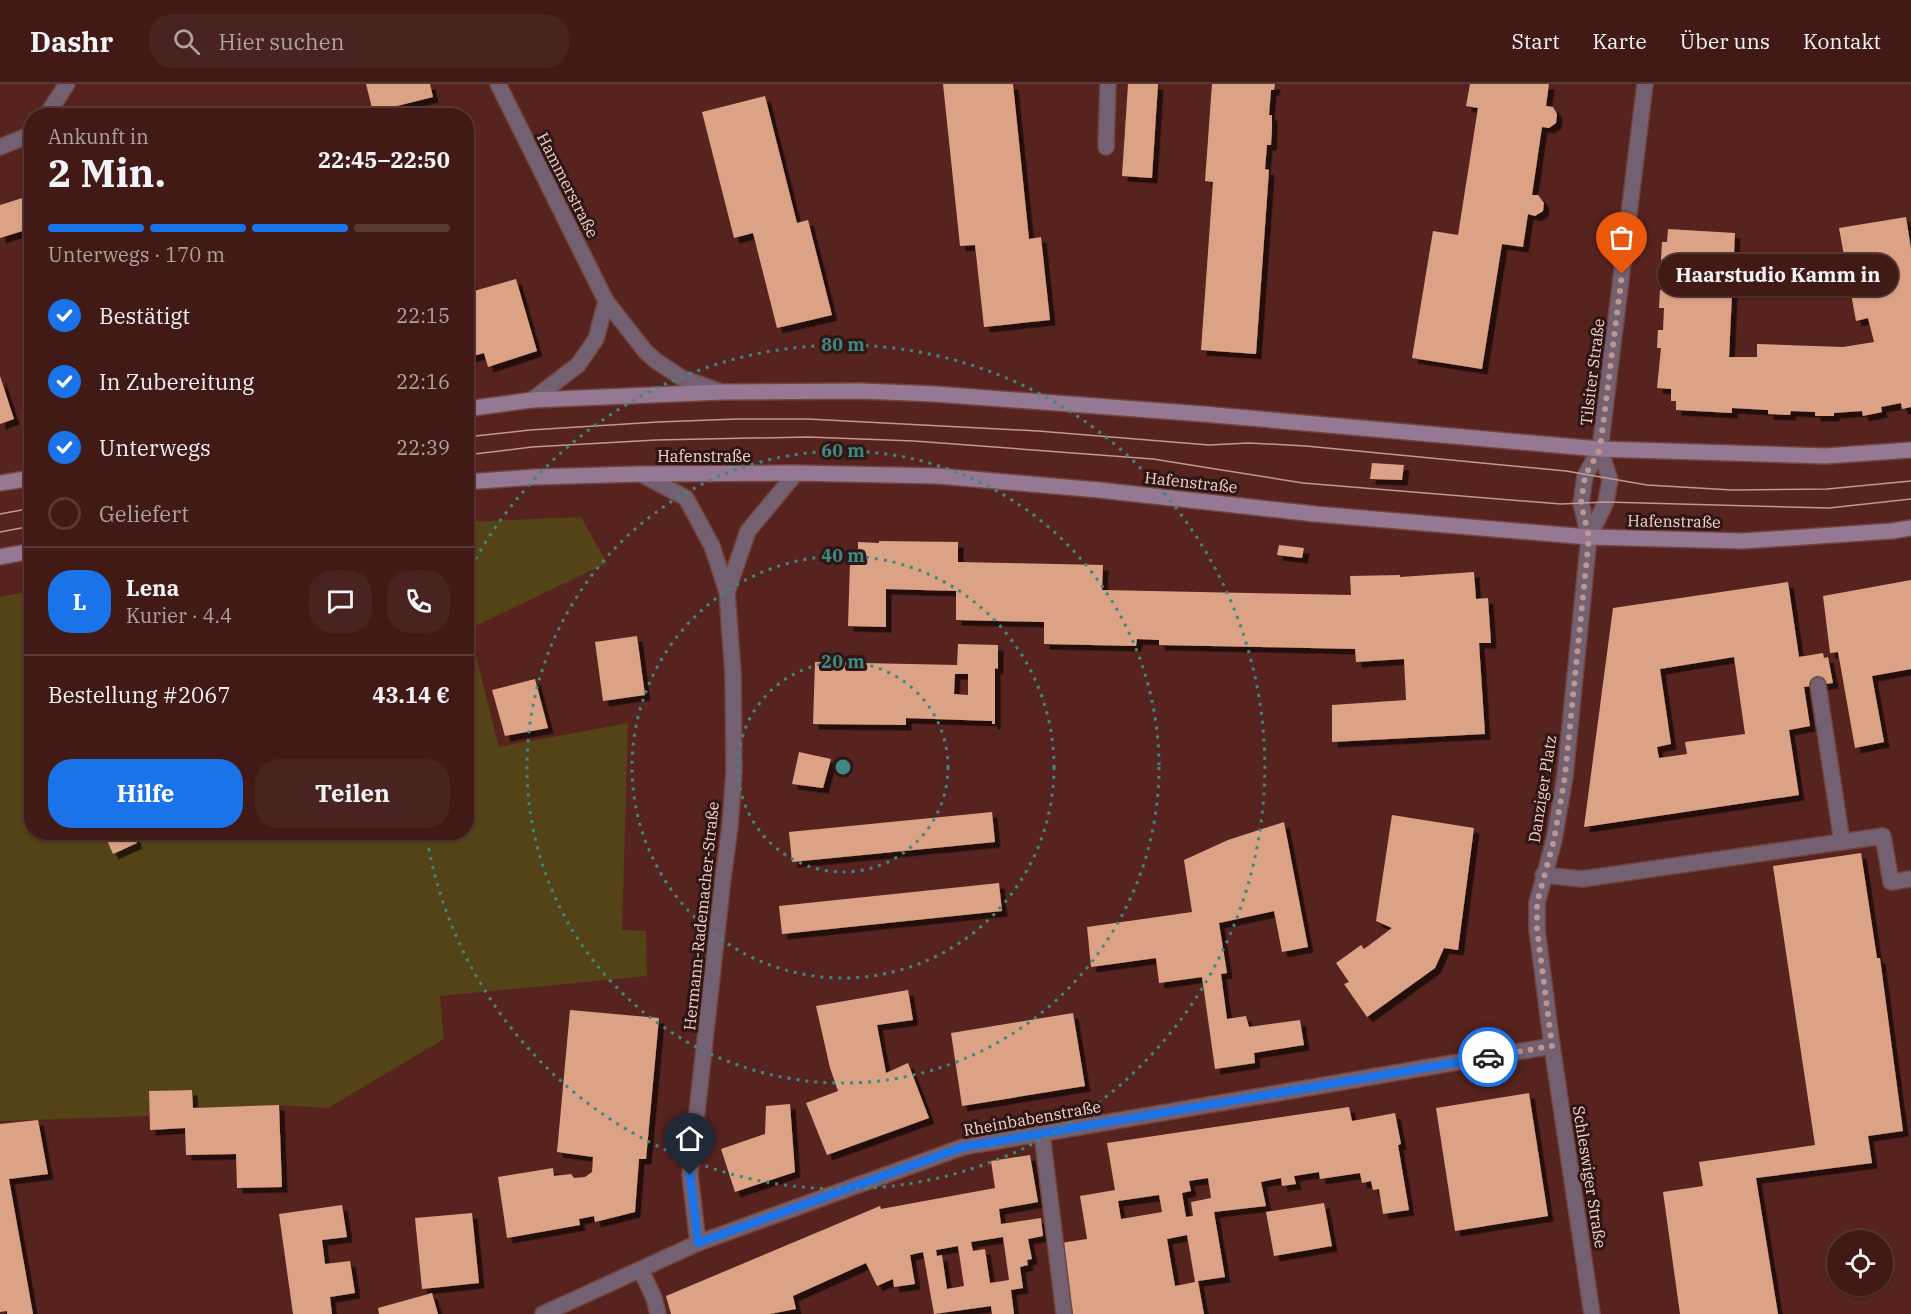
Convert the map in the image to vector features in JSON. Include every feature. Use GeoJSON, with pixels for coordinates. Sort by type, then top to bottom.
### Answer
{"type":"FeatureCollection","features":[{"type":"Feature","properties":{"kind":"main road"},"geometry":{"type":"LineString","coordinates":[[474,408],[532,400],[722,392],[861,391],[935,394],[1203,414],[1600,449],[1826,456],[1911,450]]}},
{"type":"Feature","properties":{"kind":"main road","name":"Hafenstraße"},"geometry":{"type":"LineString","coordinates":[[474,481],[641,474],[796,473],[949,477],[1099,490],[1315,514],[1589,537],[1743,541],[1911,528]]}},
{"type":"Feature","properties":{"kind":"main road"},"geometry":{"type":"LineString","coordinates":[[0,483],[24,479]]}},
{"type":"Feature","properties":{"kind":"main road"},"geometry":{"type":"LineString","coordinates":[[0,557],[24,552]]}},
{"type":"Feature","properties":{"kind":"street"},"geometry":{"type":"LineString","coordinates":[[51,108],[67,84]]}},
{"type":"Feature","properties":{"kind":"street","name":"Hammerstraße"},"geometry":{"type":"LineString","coordinates":[[501,84],[606,301],[645,351],[656,361],[682,378],[722,392]]}},
{"type":"Feature","properties":{"kind":"street"},"geometry":{"type":"LineString","coordinates":[[1106,147],[1108,84]]}},
{"type":"Feature","properties":{"kind":"street","name":"Tilsiter Straße"},"geometry":{"type":"LineString","coordinates":[[1600,449],[1645,84]]}},
{"type":"Feature","properties":{"kind":"street"},"geometry":{"type":"LineString","coordinates":[[0,147],[24,137]]}},
{"type":"Feature","properties":{"kind":"street"},"geometry":{"type":"LineString","coordinates":[[532,400],[578,365],[596,339],[606,301]]}},
{"type":"Feature","properties":{"kind":"street","name":"Danziger Platz"},"geometry":{"type":"LineString","coordinates":[[1552,1046],[1537,929],[1537,903],[1554,840],[1565,776],[1589,537],[1581,503],[1585,476],[1600,449]]}},
{"type":"Feature","properties":{"kind":"street","name":"Danziger Platz"},"geometry":{"type":"LineString","coordinates":[[1589,537],[1606,502],[1610,480],[1600,449]]}},
{"type":"Feature","properties":{"kind":"street","name":"Hermann-Rademacher-Straße"},"geometry":{"type":"LineString","coordinates":[[727,592],[748,531],[796,473]]}},
{"type":"Feature","properties":{"kind":"street","name":"Hermann-Rademacher-Straße"},"geometry":{"type":"LineString","coordinates":[[641,474],[686,498],[712,546],[727,592],[733,674],[734,771],[730,826],[690,1175],[698,1243]]}},
{"type":"Feature","properties":{"kind":"street"},"geometry":{"type":"LineString","coordinates":[[1818,685],[1842,842]]}},
{"type":"Feature","properties":{"kind":"street"},"geometry":{"type":"LineString","coordinates":[[1543,875],[1582,879],[1883,836],[1891,882],[1911,879]]}},
{"type":"Feature","properties":{"kind":"street","name":"Rheinbabenstraße"},"geometry":{"type":"LineString","coordinates":[[543,1314],[698,1243],[963,1147],[1552,1046]]}},
{"type":"Feature","properties":{"kind":"street","name":"Schleswiger Straße"},"geometry":{"type":"LineString","coordinates":[[1552,1046],[1592,1314]]}},
{"type":"Feature","properties":{"kind":"street"},"geometry":{"type":"LineString","coordinates":[[1042,1134],[1064,1314]]}},
{"type":"Feature","properties":{"kind":"street"},"geometry":{"type":"LineString","coordinates":[[641,1270],[654,1298],[658,1314]]}},
{"type":"Feature","properties":{"kind":"shaded area"},"geometry":{"type":"Polygon","coordinates":[[[581,517],[607,563],[474,627],[474,522],[581,517]]]}},
{"type":"Feature","properties":{"kind":"shaded area"},"geometry":{"type":"Polygon","coordinates":[[[24,592],[24,840],[474,840],[474,649],[499,747],[628,723],[622,930],[646,931],[647,976],[440,996],[444,1039],[328,1108],[279,1105],[193,1108],[192,1090],[149,1091],[149,1116],[0,1121],[0,597],[24,592]]]}},
{"type":"Feature","properties":{"kind":"building"},"geometry":{"type":"Polygon","coordinates":[[[366,84],[430,84],[433,97],[389,108],[372,108],[366,84]]]}},
{"type":"Feature","properties":{"kind":"building"},"geometry":{"type":"Polygon","coordinates":[[[943,84],[1013,84],[1029,239],[1041,237],[1050,320],[984,327],[975,245],[960,246],[943,84]]]}},
{"type":"Feature","properties":{"kind":"building"},"geometry":{"type":"Polygon","coordinates":[[[1128,84],[1158,84],[1152,178],[1122,176],[1128,84]]]}},
{"type":"Feature","properties":{"kind":"building"},"geometry":{"type":"Polygon","coordinates":[[[1212,84],[1275,84],[1274,90],[1271,90],[1269,115],[1272,115],[1271,145],[1267,145],[1265,169],[1269,170],[1256,354],[1201,350],[1213,182],[1205,181],[1212,84]]]}},
{"type":"Feature","properties":{"kind":"building"},"geometry":{"type":"Polygon","coordinates":[[[1470,84],[1549,84],[1546,106],[1553,107],[1557,114],[1556,123],[1549,128],[1542,127],[1532,195],[1538,195],[1544,203],[1543,211],[1535,216],[1528,214],[1523,247],[1502,244],[1482,369],[1412,358],[1433,231],[1458,235],[1478,108],[1466,106],[1470,84]]]}},
{"type":"Feature","properties":{"kind":"building"},"geometry":{"type":"Polygon","coordinates":[[[765,96],[797,223],[808,220],[832,315],[777,328],[753,233],[734,238],[702,112],[765,96]]]}},
{"type":"Feature","properties":{"kind":"building"},"geometry":{"type":"Polygon","coordinates":[[[24,198],[24,230],[0,238],[0,205],[24,198]]]}},
{"type":"Feature","properties":{"kind":"building"},"geometry":{"type":"Polygon","coordinates":[[[1906,217],[1911,249],[1911,407],[1902,409],[1901,403],[1881,407],[1882,412],[1863,416],[1862,411],[1834,413],[1834,416],[1815,416],[1815,412],[1791,411],[1790,415],[1768,414],[1768,410],[1732,408],[1732,413],[1676,410],[1676,401],[1671,401],[1671,389],[1657,388],[1661,348],[1657,348],[1658,330],[1663,330],[1664,308],[1659,308],[1660,290],[1665,290],[1666,260],[1661,260],[1662,242],[1667,242],[1668,229],[1735,233],[1729,357],[1757,357],[1757,344],[1843,347],[1874,342],[1868,318],[1856,321],[1839,228],[1906,217]]]}},
{"type":"Feature","properties":{"kind":"building"},"geometry":{"type":"Polygon","coordinates":[[[516,279],[537,351],[488,367],[484,353],[474,356],[474,291],[516,279]]]}},
{"type":"Feature","properties":{"kind":"building"},"geometry":{"type":"Polygon","coordinates":[[[0,376],[14,419],[0,424],[0,376]]]}},
{"type":"Feature","properties":{"kind":"building"},"geometry":{"type":"Polygon","coordinates":[[[1372,463],[1404,465],[1402,480],[1370,479],[1372,463]]]}},
{"type":"Feature","properties":{"kind":"building"},"geometry":{"type":"Polygon","coordinates":[[[879,541],[958,542],[958,562],[1103,565],[1102,590],[1351,595],[1350,576],[1400,575],[1400,577],[1474,572],[1476,599],[1488,598],[1491,643],[1479,643],[1485,734],[1332,742],[1332,705],[1406,700],[1404,659],[1356,662],[1355,649],[1159,645],[1159,640],[1137,639],[1136,646],[1044,644],[1044,622],[956,620],[956,591],[886,589],[886,627],[848,626],[850,562],[858,562],[858,542],[879,543],[879,541]]]}},
{"type":"Feature","properties":{"kind":"building"},"geometry":{"type":"Polygon","coordinates":[[[1279,545],[1304,548],[1302,558],[1277,555],[1279,545]]]}},
{"type":"Feature","properties":{"kind":"building"},"geometry":{"type":"Polygon","coordinates":[[[1911,580],[1911,669],[1872,676],[1884,742],[1855,748],[1838,652],[1830,653],[1823,596],[1911,580]]]}},
{"type":"Feature","properties":{"kind":"building"},"geometry":{"type":"Polygon","coordinates":[[[1788,582],[1799,657],[1823,653],[1824,658],[1828,657],[1833,683],[1804,687],[1810,726],[1789,730],[1799,795],[1584,827],[1613,608],[1788,582]],[[1734,657],[1660,669],[1671,744],[1657,747],[1659,758],[1687,754],[1685,742],[1745,734],[1734,657]]]}},
{"type":"Feature","properties":{"kind":"building"},"geometry":{"type":"Polygon","coordinates":[[[637,636],[645,695],[603,701],[595,642],[637,636]]]}},
{"type":"Feature","properties":{"kind":"building"},"geometry":{"type":"Polygon","coordinates":[[[958,644],[998,645],[998,669],[995,668],[995,724],[992,724],[992,721],[906,718],[906,725],[813,724],[815,662],[957,665],[958,644]],[[955,674],[954,694],[968,695],[968,674],[955,674]]]}},
{"type":"Feature","properties":{"kind":"building"},"geometry":{"type":"Polygon","coordinates":[[[535,679],[548,728],[505,736],[492,690],[535,679]]]}},
{"type":"Feature","properties":{"kind":"building"},"geometry":{"type":"Polygon","coordinates":[[[799,752],[831,759],[823,788],[792,784],[799,752]]]}},
{"type":"Feature","properties":{"kind":"building"},"geometry":{"type":"Polygon","coordinates":[[[992,812],[995,842],[792,862],[789,832],[992,812]]]}},
{"type":"Feature","properties":{"kind":"building"},"geometry":{"type":"Polygon","coordinates":[[[1392,815],[1474,828],[1458,950],[1444,948],[1435,968],[1367,1017],[1344,984],[1349,982],[1336,963],[1361,945],[1364,949],[1392,928],[1376,921],[1392,815]]]}},
{"type":"Feature","properties":{"kind":"building"},"geometry":{"type":"Polygon","coordinates":[[[1284,822],[1308,947],[1282,952],[1274,911],[1219,923],[1227,973],[1221,974],[1227,1019],[1246,1016],[1249,1027],[1300,1020],[1304,1045],[1254,1053],[1255,1063],[1215,1069],[1202,977],[1159,983],[1156,958],[1091,967],[1087,927],[1192,912],[1184,860],[1228,840],[1284,822]]]}},
{"type":"Feature","properties":{"kind":"building"},"geometry":{"type":"Polygon","coordinates":[[[107,840],[136,840],[137,843],[113,854],[107,840]]]}},
{"type":"Feature","properties":{"kind":"building"},"geometry":{"type":"Polygon","coordinates":[[[1861,853],[1877,958],[1880,958],[1903,1131],[1868,1136],[1872,1163],[1756,1178],[1778,1314],[1680,1314],[1663,1192],[1703,1186],[1699,1162],[1815,1145],[1773,866],[1861,853]]]}},
{"type":"Feature","properties":{"kind":"building"},"geometry":{"type":"Polygon","coordinates":[[[999,883],[1002,911],[782,934],[779,906],[999,883]]]}},
{"type":"Feature","properties":{"kind":"building"},"geometry":{"type":"Polygon","coordinates":[[[908,990],[913,1020],[877,1025],[886,1073],[908,1063],[929,1118],[827,1155],[806,1103],[838,1091],[830,1068],[816,1006],[908,990]]]}},
{"type":"Feature","properties":{"kind":"building"},"geometry":{"type":"Polygon","coordinates":[[[570,1010],[659,1018],[646,1159],[639,1159],[635,1212],[595,1222],[594,1216],[579,1219],[580,1225],[507,1238],[498,1177],[553,1168],[554,1176],[571,1174],[574,1178],[585,1177],[592,1172],[593,1157],[557,1152],[570,1010]]]}},
{"type":"Feature","properties":{"kind":"building"},"geometry":{"type":"Polygon","coordinates":[[[1073,1013],[1085,1086],[962,1106],[951,1033],[1073,1013]]]}},
{"type":"Feature","properties":{"kind":"building"},"geometry":{"type":"Polygon","coordinates":[[[192,1090],[193,1108],[279,1105],[282,1187],[237,1188],[236,1154],[186,1155],[185,1128],[150,1130],[149,1091],[192,1090]]]}},
{"type":"Feature","properties":{"kind":"building"},"geometry":{"type":"Polygon","coordinates":[[[1529,1093],[1548,1216],[1455,1231],[1436,1108],[1529,1093]]]}},
{"type":"Feature","properties":{"kind":"building"},"geometry":{"type":"Polygon","coordinates":[[[790,1104],[795,1172],[735,1192],[721,1149],[765,1134],[766,1106],[790,1104]]]}},
{"type":"Feature","properties":{"kind":"building"},"geometry":{"type":"Polygon","coordinates":[[[1349,1107],[1352,1121],[1395,1113],[1409,1210],[1383,1214],[1379,1189],[1373,1190],[1371,1181],[1362,1183],[1360,1173],[1320,1179],[1319,1172],[1294,1176],[1296,1184],[1282,1186],[1281,1178],[1261,1182],[1266,1206],[1214,1212],[1225,1277],[1198,1281],[1204,1314],[1073,1314],[1061,1243],[1087,1239],[1080,1196],[1115,1190],[1107,1143],[1349,1107]],[[1208,1178],[1189,1181],[1191,1191],[1182,1193],[1186,1217],[1193,1216],[1191,1202],[1211,1198],[1208,1178]],[[1159,1195],[1118,1201],[1121,1219],[1162,1212],[1159,1195]],[[1187,1235],[1167,1239],[1175,1286],[1195,1282],[1187,1235]]]}},
{"type":"Feature","properties":{"kind":"building"},"geometry":{"type":"Polygon","coordinates":[[[38,1120],[48,1174],[9,1179],[33,1314],[7,1314],[7,1311],[0,1312],[0,1124],[38,1120]]]}},
{"type":"Feature","properties":{"kind":"building"},"geometry":{"type":"Polygon","coordinates":[[[1030,1155],[1038,1202],[999,1209],[1001,1224],[1041,1218],[1043,1236],[1028,1239],[1032,1259],[1027,1260],[1028,1265],[1020,1267],[1023,1288],[1011,1290],[1014,1314],[992,1314],[991,1306],[934,1314],[923,1252],[910,1255],[915,1284],[894,1287],[893,1279],[877,1286],[866,1263],[793,1296],[796,1309],[770,1314],[671,1314],[666,1296],[880,1206],[881,1209],[995,1188],[991,1161],[1030,1155]],[[1003,1237],[971,1242],[973,1251],[985,1249],[990,1283],[1009,1280],[1003,1237]],[[958,1246],[936,1250],[937,1256],[942,1255],[947,1289],[964,1286],[958,1246]]]}},
{"type":"Feature","properties":{"kind":"building"},"geometry":{"type":"Polygon","coordinates":[[[1324,1203],[1332,1246],[1274,1256],[1266,1212],[1324,1203]]]}},
{"type":"Feature","properties":{"kind":"building"},"geometry":{"type":"Polygon","coordinates":[[[342,1205],[347,1237],[322,1240],[325,1264],[350,1261],[355,1293],[330,1297],[332,1314],[293,1314],[279,1214],[342,1205]]]}},
{"type":"Feature","properties":{"kind":"building"},"geometry":{"type":"Polygon","coordinates":[[[472,1213],[479,1283],[422,1289],[415,1218],[472,1213]]]}},
{"type":"Feature","properties":{"kind":"building"},"geometry":{"type":"Polygon","coordinates":[[[432,1293],[438,1314],[379,1314],[378,1308],[432,1293]]]}},
{"type":"Feature","properties":{"kind":"tram line"},"geometry":{"type":"LineString","coordinates":[[474,436],[530,430],[658,422],[808,419],[1038,431],[1209,445],[1249,443],[1306,446],[1566,471],[1647,485],[1732,490],[1827,489],[1911,481]]}},
{"type":"Feature","properties":{"kind":"tram line"},"geometry":{"type":"LineString","coordinates":[[474,454],[532,447],[656,440],[808,437],[914,441],[1153,459],[1303,483],[1561,504],[1606,502],[1829,508],[1911,499]]}},
{"type":"Feature","properties":{"kind":"tram line"},"geometry":{"type":"LineString","coordinates":[[0,514],[24,510]]}},
{"type":"Feature","properties":{"kind":"tram line"},"geometry":{"type":"LineString","coordinates":[[0,532],[24,528]]}},
{"type":"Feature","properties":{"kind":"way so far"},"geometry":{"type":"LineString","coordinates":[[1488,1057],[1552,1046],[1537,929],[1537,903],[1554,840],[1565,776],[1589,537],[1581,503],[1585,476],[1600,449],[1622,274]]}},
{"type":"Feature","properties":{"kind":"place","name":"Haarstudio Kamm in"},"geometry":{"type":"Point","coordinates":[1622,274]}},
{"type":"Feature","properties":{"kind":"route"},"geometry":{"type":"LineString","coordinates":[[690,1175],[698,1243],[963,1147],[1488,1057]]}}]}
